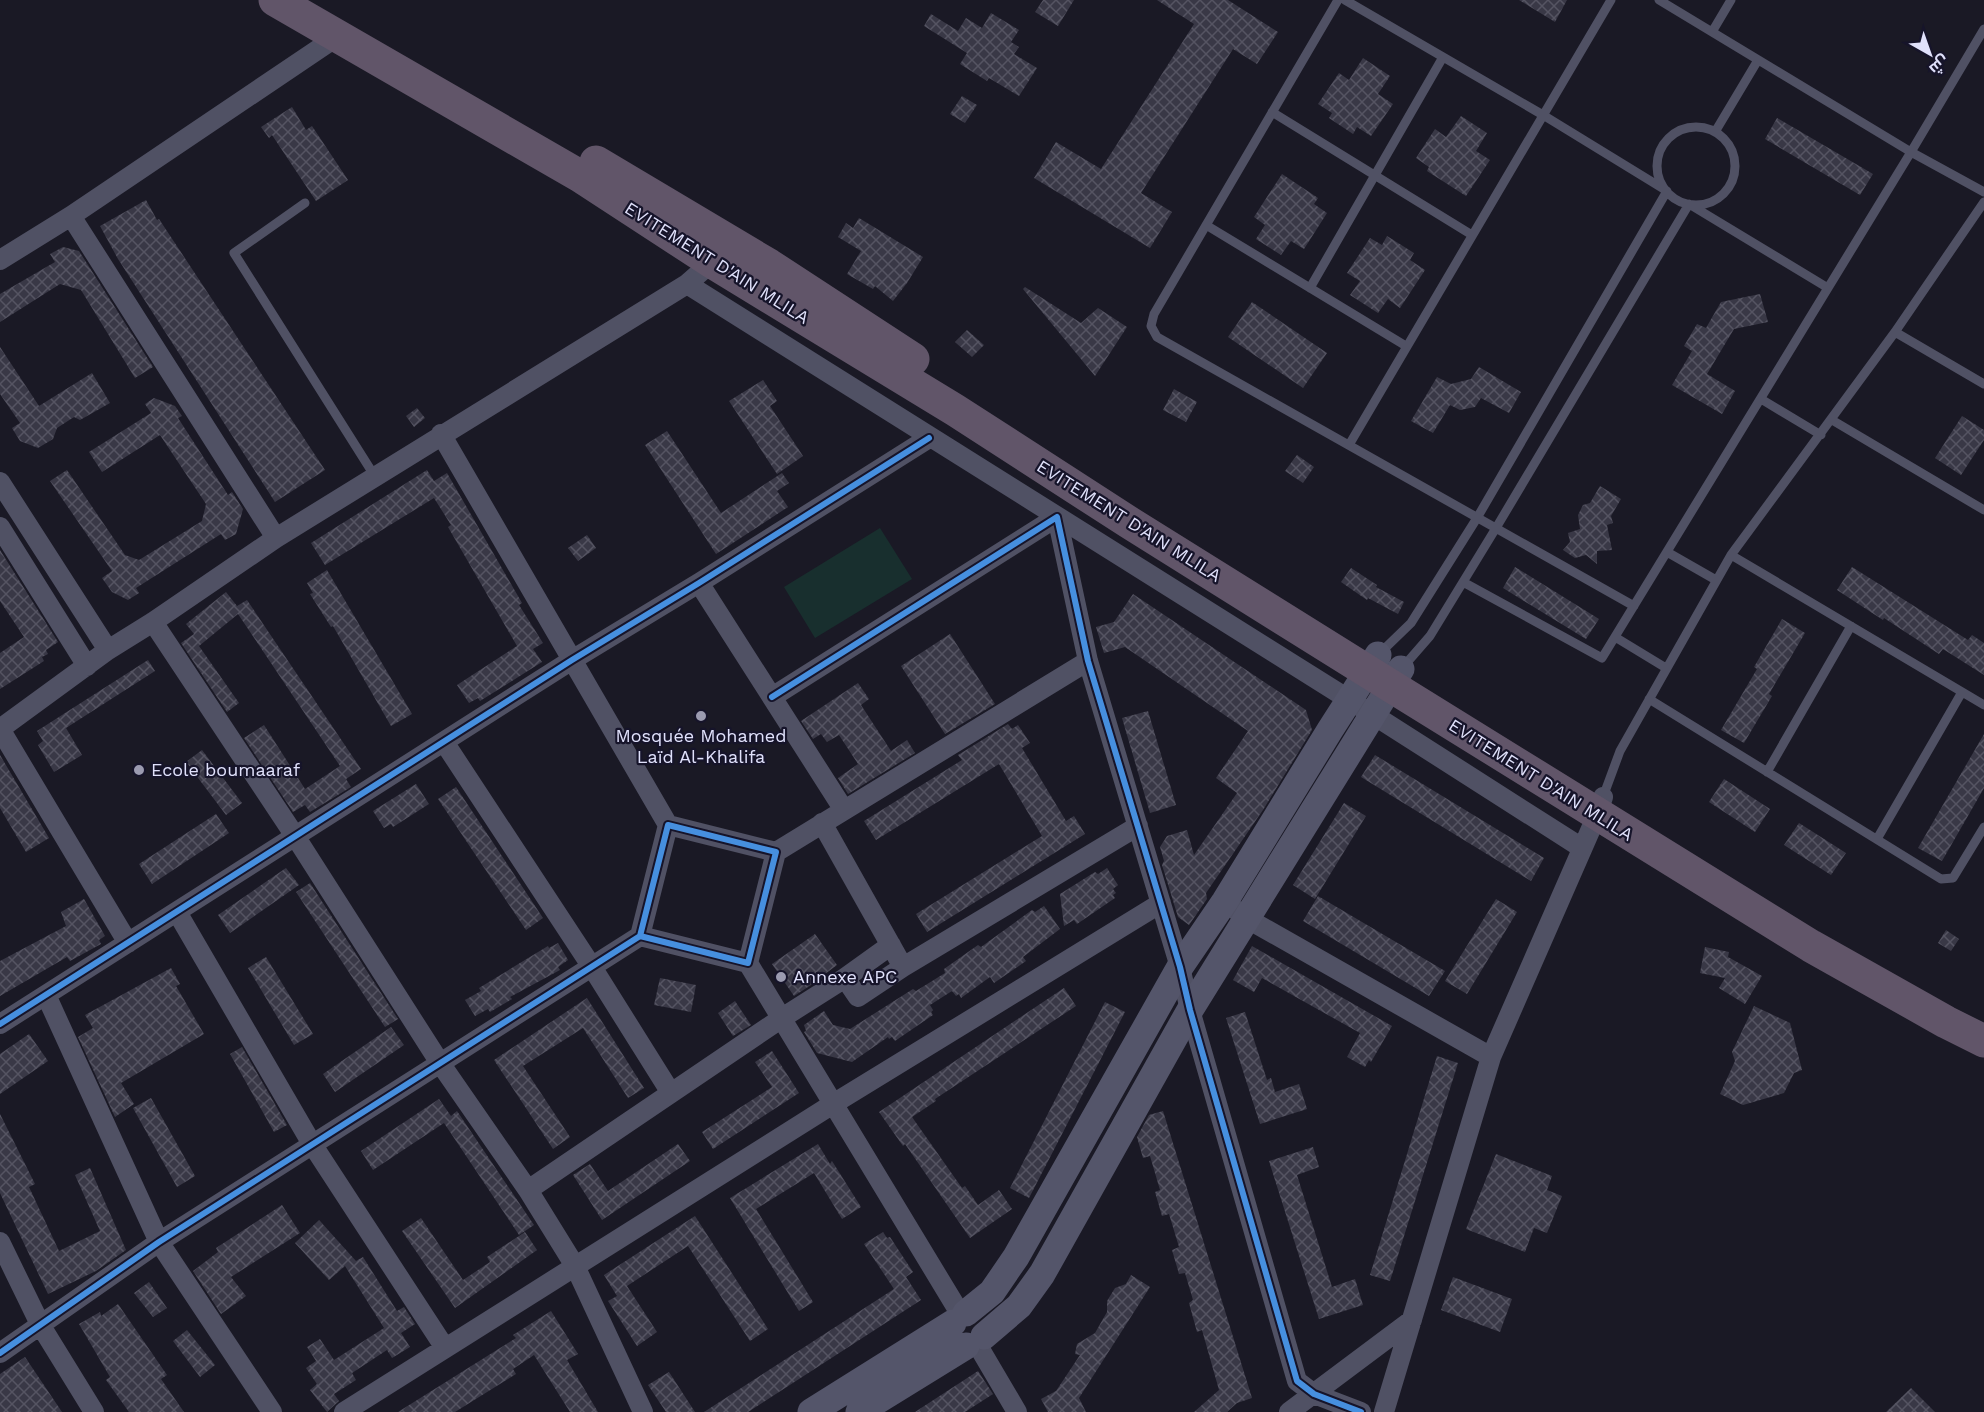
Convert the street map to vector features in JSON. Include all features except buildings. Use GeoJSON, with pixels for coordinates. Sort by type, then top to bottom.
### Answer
{"type":"FeatureCollection","features":[{"type":"Feature","properties":{"kind":"highway","name":"EVITEMENT D'AIN MLILA"},"geometry":{"type":"LineString","coordinates":[[275,0],[580,176],[720,251]]}},
{"type":"Feature","properties":{"kind":"highway","name":"EVITEMENT D'AIN MLILA"},"geometry":{"type":"LineString","coordinates":[[318,0],[380,34],[720,251],[955,410],[1130,524],[1384,670],[1600,806],[1811,946],[1984,1041]]}},
{"type":"Feature","properties":{"kind":"highway","name":"EVITEMENT D'AIN MLILA"},"geometry":{"type":"LineString","coordinates":[[1600,806],[1885,968],[1984,1021]]}},
{"type":"Feature","properties":{"kind":"street"},"geometry":{"type":"LineString","coordinates":[[0,260],[71,216],[338,36]]}},
{"type":"Feature","properties":{"kind":"street"},"geometry":{"type":"LineString","coordinates":[[71,216],[276,538]]}},
{"type":"Feature","properties":{"kind":"street"},"geometry":{"type":"LineString","coordinates":[[128,943],[0,729],[108,650],[276,538],[374,475],[687,284],[720,251]]}},
{"type":"Feature","properties":{"kind":"street"},"geometry":{"type":"LineString","coordinates":[[687,284],[1582,848]]}},
{"type":"Feature","properties":{"kind":"street"},"geometry":{"type":"LineString","coordinates":[[0,1353],[159,1242],[640,936],[668,825],[441,434]]}},
{"type":"Feature","properties":{"kind":"street"},"geometry":{"type":"LineString","coordinates":[[0,1024],[572,660],[929,438]]}},
{"type":"Feature","properties":{"kind":"street"},"geometry":{"type":"LineString","coordinates":[[0,482],[108,650]]}},
{"type":"Feature","properties":{"kind":"street"},"geometry":{"type":"LineString","coordinates":[[1057,517],[1088,661],[1180,967],[1190,1010],[1297,1381],[1314,1394],[1361,1412]]}},
{"type":"Feature","properties":{"kind":"street"},"geometry":{"type":"LineString","coordinates":[[772,697],[1057,517]]}},
{"type":"Feature","properties":{"kind":"street"},"geometry":{"type":"LineString","coordinates":[[0,527],[87,666]]}},
{"type":"Feature","properties":{"kind":"street"},"geometry":{"type":"LineString","coordinates":[[699,583],[844,810]]}},
{"type":"Feature","properties":{"kind":"street"},"geometry":{"type":"LineString","coordinates":[[153,622],[295,836],[440,1063],[528,1190],[575,1266],[643,1412]]}},
{"type":"Feature","properties":{"kind":"street"},"geometry":{"type":"LineString","coordinates":[[748,963],[776,852],[1088,661]]}},
{"type":"Feature","properties":{"kind":"street"},"geometry":{"type":"LineString","coordinates":[[811,1412],[960,1317],[992,1292],[1016,1257],[1180,967],[1225,901],[1349,701],[1384,670]]}},
{"type":"Feature","properties":{"kind":"street"},"geometry":{"type":"LineString","coordinates":[[860,1412],[976,1342],[1019,1306],[1042,1274],[1190,1010],[1372,714],[1384,670]]}},
{"type":"Feature","properties":{"kind":"street"},"geometry":{"type":"LineString","coordinates":[[444,742],[592,967],[671,1093]]}},
{"type":"Feature","properties":{"kind":"street"},"geometry":{"type":"LineString","coordinates":[[1384,1412],[1491,1057],[1600,806]]}},
{"type":"Feature","properties":{"kind":"street"},"geometry":{"type":"LineString","coordinates":[[822,824],[903,967]]}},
{"type":"Feature","properties":{"kind":"street"},"geometry":{"type":"LineString","coordinates":[[668,825],[776,852]]}},
{"type":"Feature","properties":{"kind":"street"},"geometry":{"type":"LineString","coordinates":[[845,978],[858,997],[903,967],[1138,826]]}},
{"type":"Feature","properties":{"kind":"street"},"geometry":{"type":"LineString","coordinates":[[1225,901],[1246,918],[1491,1057]]}},
{"type":"Feature","properties":{"kind":"street"},"geometry":{"type":"LineString","coordinates":[[344,1412],[833,1104],[1161,903]]}},
{"type":"Feature","properties":{"kind":"street"},"geometry":{"type":"LineString","coordinates":[[177,912],[312,1144],[445,1348]]}},
{"type":"Feature","properties":{"kind":"street"},"geometry":{"type":"LineString","coordinates":[[640,936],[748,963],[960,1317]]}},
{"type":"Feature","properties":{"kind":"street"},"geometry":{"type":"LineString","coordinates":[[528,1190],[891,945]]}},
{"type":"Feature","properties":{"kind":"street"},"geometry":{"type":"LineString","coordinates":[[46,995],[159,1242],[272,1412]]}},
{"type":"Feature","properties":{"kind":"street"},"geometry":{"type":"LineString","coordinates":[[0,1242],[40,1326],[94,1412]]}},
{"type":"Feature","properties":{"kind":"street"},"geometry":{"type":"LineString","coordinates":[[960,1317],[972,1313],[982,1319],[985,1324],[976,1342]]}},
{"type":"Feature","properties":{"kind":"street"},"geometry":{"type":"LineString","coordinates":[[1289,1412],[1412,1320]]}},
{"type":"Feature","properties":{"kind":"street"},"geometry":{"type":"LineString","coordinates":[[976,1342],[1017,1412]]}},
{"type":"Feature","properties":{"kind":"lane"},"geometry":{"type":"LineString","coordinates":[[1338,0],[1154,314],[1151,326],[1157,337],[1634,606]]}},
{"type":"Feature","properties":{"kind":"lane"},"geometry":{"type":"LineString","coordinates":[[1345,0],[1543,115],[1667,191],[1677,200],[1689,204],[1828,288]]}},
{"type":"Feature","properties":{"kind":"lane"},"geometry":{"type":"LineString","coordinates":[[1348,445],[1611,0]]}},
{"type":"Feature","properties":{"kind":"lane"},"geometry":{"type":"LineString","coordinates":[[1659,0],[1911,152],[1984,192]]}},
{"type":"Feature","properties":{"kind":"lane"},"geometry":{"type":"LineString","coordinates":[[1712,32],[1731,0]]}},
{"type":"Feature","properties":{"kind":"lane"},"geometry":{"type":"LineString","coordinates":[[1463,582],[1602,658],[1911,152],[1984,28]]}},
{"type":"Feature","properties":{"kind":"lane"},"geometry":{"type":"LineString","coordinates":[[1310,288],[1443,57]]}},
{"type":"Feature","properties":{"kind":"lane"},"geometry":{"type":"LineString","coordinates":[[1715,132],[1758,60]]}},
{"type":"Feature","properties":{"kind":"lane"},"geometry":{"type":"LineString","coordinates":[[1272,112],[1472,235]]}},
{"type":"Feature","properties":{"kind":"lane"},"geometry":{"type":"LineString","coordinates":[[1667,191],[1660,180],[1657,166],[1659,153],[1666,142],[1676,133],[1689,128],[1702,127],[1715,132],[1726,140],[1732,152],[1735,165],[1733,178],[1726,191],[1716,200],[1703,204],[1689,204]]}},
{"type":"Feature","properties":{"kind":"lane"},"geometry":{"type":"LineString","coordinates":[[1384,670],[1478,518],[1667,191]]}},
{"type":"Feature","properties":{"kind":"lane"},"geometry":{"type":"LineString","coordinates":[[305,203],[234,253],[374,475]]}},
{"type":"Feature","properties":{"kind":"lane"},"geometry":{"type":"LineString","coordinates":[[1600,806],[1620,751],[1731,555],[1832,420],[1984,203]]}},
{"type":"Feature","properties":{"kind":"lane"},"geometry":{"type":"LineString","coordinates":[[1384,670],[1430,636],[1497,528],[1689,204]]}},
{"type":"Feature","properties":{"kind":"lane"},"geometry":{"type":"LineString","coordinates":[[1206,225],[1406,346]]}},
{"type":"Feature","properties":{"kind":"lane"},"geometry":{"type":"LineString","coordinates":[[1895,332],[1984,384]]}},
{"type":"Feature","properties":{"kind":"lane"},"geometry":{"type":"LineString","coordinates":[[1761,399],[1821,435]]}},
{"type":"Feature","properties":{"kind":"lane"},"geometry":{"type":"LineString","coordinates":[[1832,420],[1984,510]]}},
{"type":"Feature","properties":{"kind":"lane"},"geometry":{"type":"LineString","coordinates":[[1667,552],[1716,580]]}},
{"type":"Feature","properties":{"kind":"lane"},"geometry":{"type":"LineString","coordinates":[[1731,555],[1984,705]]}},
{"type":"Feature","properties":{"kind":"lane"},"geometry":{"type":"LineString","coordinates":[[1767,772],[1851,626]]}},
{"type":"Feature","properties":{"kind":"lane"},"geometry":{"type":"LineString","coordinates":[[1615,637],[1666,668]]}},
{"type":"Feature","properties":{"kind":"lane"},"geometry":{"type":"LineString","coordinates":[[1877,839],[1962,692]]}},
{"type":"Feature","properties":{"kind":"lane"},"geometry":{"type":"LineString","coordinates":[[1649,699],[1941,879],[1953,878],[1984,827]]}},
{"type":"Feature","properties":{"kind":"green space"},"geometry":{"type":"Polygon","coordinates":[[[880,528],[912,579],[815,638],[784,587],[880,528]]]}},
{"type":"Feature","properties":{"kind":"cycle path"},"geometry":{"type":"LineString","coordinates":[[0,1024],[572,660],[929,438]]}},
{"type":"Feature","properties":{"kind":"cycle path"},"geometry":{"type":"LineString","coordinates":[[772,697],[1057,517],[1088,661],[1180,967],[1190,1010],[1297,1381],[1314,1394],[1361,1412]]}},
{"type":"Feature","properties":{"kind":"cycle path"},"geometry":{"type":"LineString","coordinates":[[0,1353],[159,1242],[640,936],[668,825],[776,852],[748,963],[640,936]]}},
{"type":"Feature","properties":{"kind":"place","name":"Mosquée Mohamed Laïd Al-Khalifa"},"geometry":{"type":"Point","coordinates":[701,716]}},
{"type":"Feature","properties":{"kind":"place","name":"Ecole boumaaraf"},"geometry":{"type":"Point","coordinates":[139,770]}},
{"type":"Feature","properties":{"kind":"place","name":"Annexe APC"},"geometry":{"type":"Point","coordinates":[781,977]}}]}
